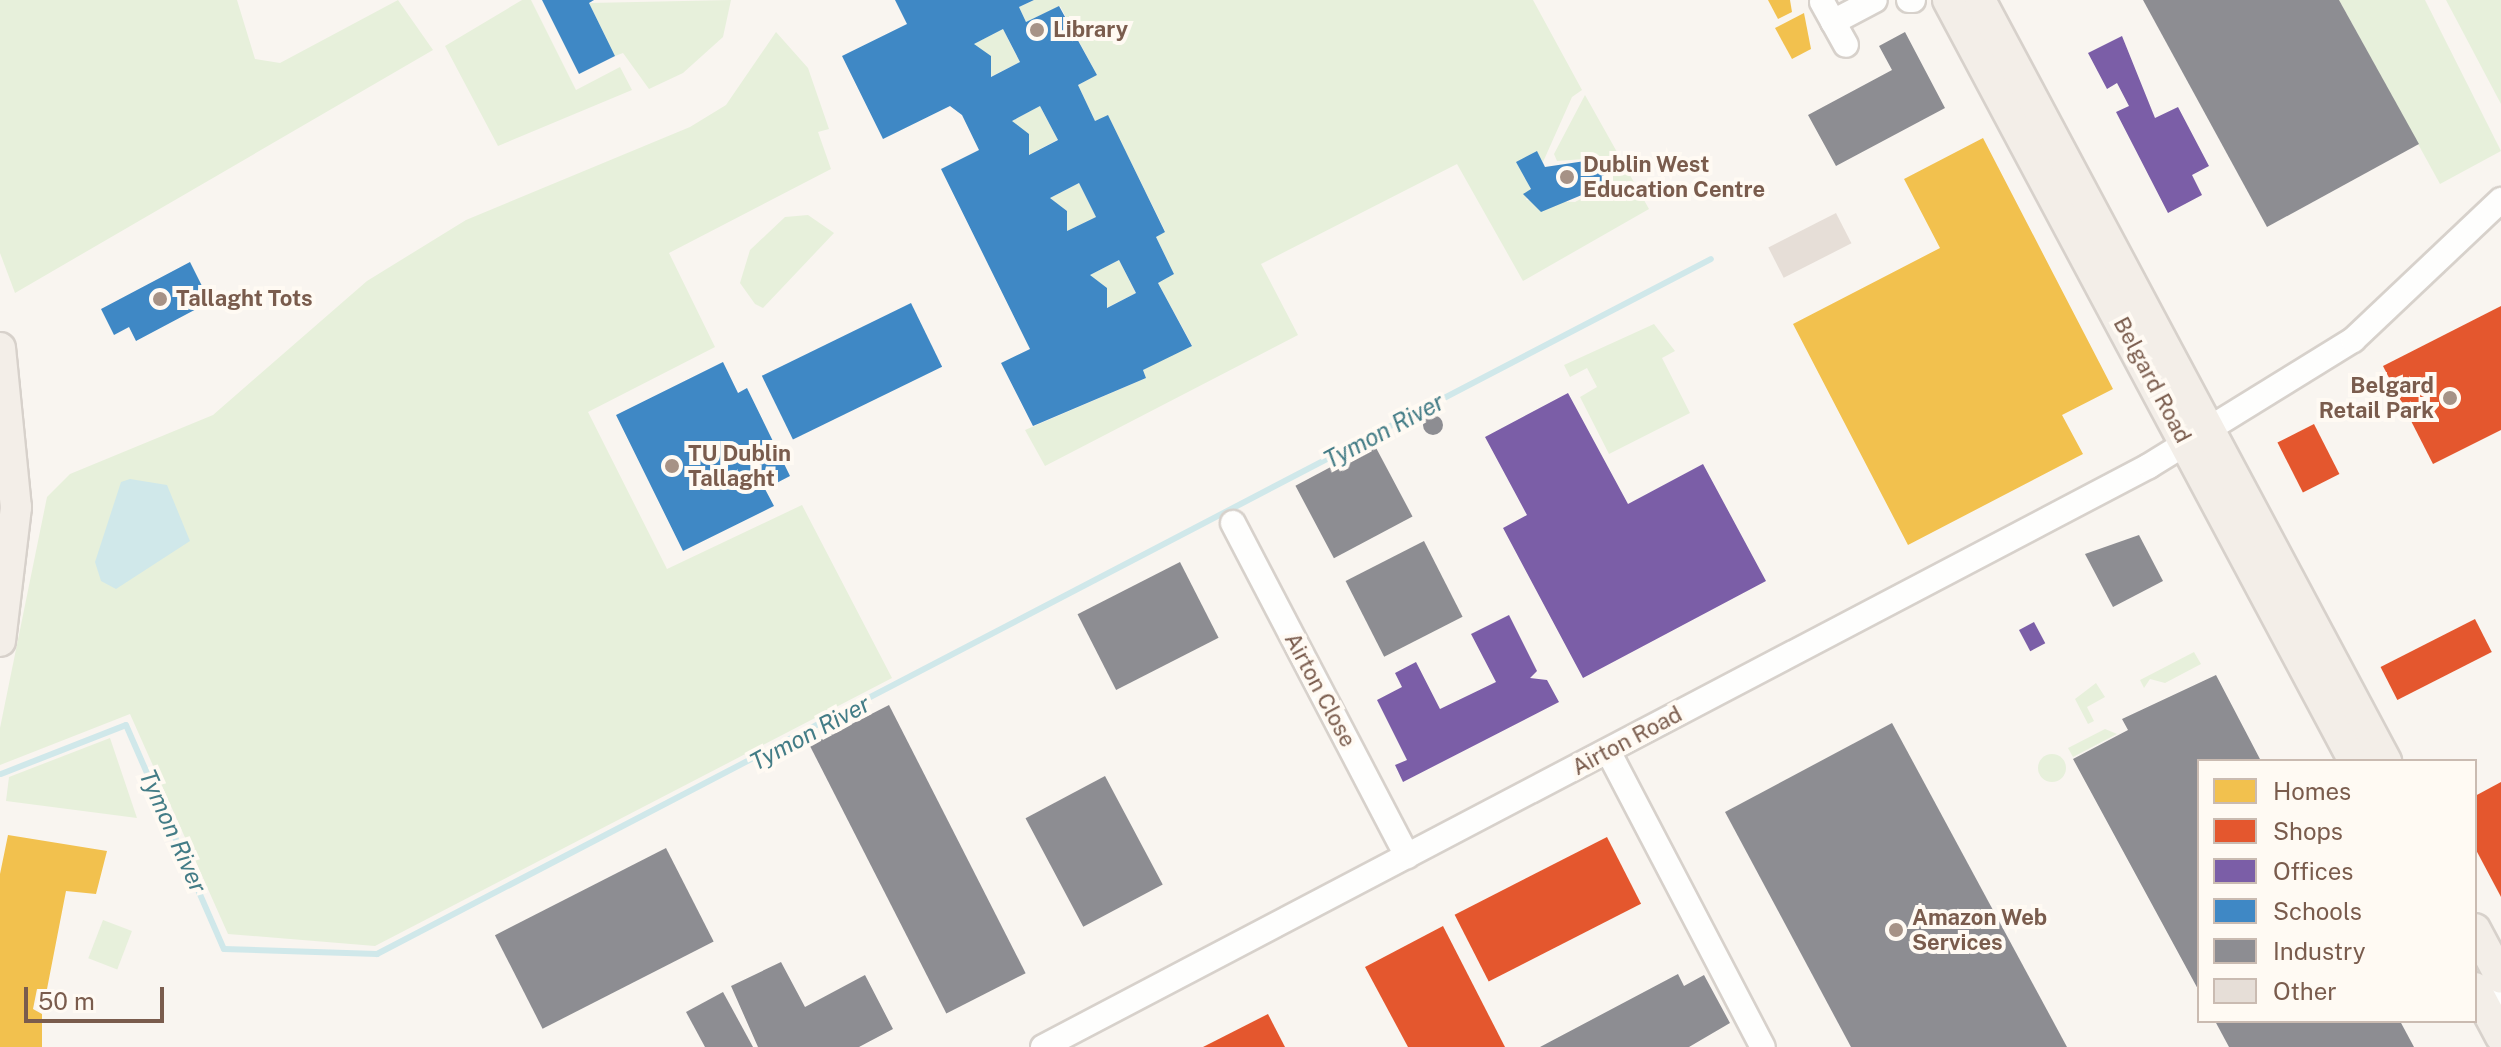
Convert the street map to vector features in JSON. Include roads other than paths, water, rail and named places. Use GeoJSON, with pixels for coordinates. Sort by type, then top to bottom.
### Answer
{"type":"FeatureCollection","features":[{"type":"Feature","properties":{"kind":"main road","name":"Belgard Road"},"geometry":{"type":"LineString","coordinates":[[1948,0],[2385,759]]}},
{"type":"Feature","properties":{"kind":"main road","name":"Belgard Road"},"geometry":{"type":"LineString","coordinates":[[1980,0],[2353,759]]}},
{"type":"Feature","properties":{"kind":"main road"},"geometry":{"type":"LineString","coordinates":[[0,348],[16,507],[0,641]]}},
{"type":"Feature","properties":{"kind":"main road"},"geometry":{"type":"LineString","coordinates":[[2477,933],[2501,978]]}},
{"type":"Feature","properties":{"kind":"main road"},"geometry":{"type":"LineString","coordinates":[[2486,994],[2501,1037]]}},
{"type":"Feature","properties":{"kind":"street"},"geometry":{"type":"LineString","coordinates":[[1846,45],[1828,12],[1875,0]]}},
{"type":"Feature","properties":{"kind":"street","name":"Airton Road"},"geometry":{"type":"LineString","coordinates":[[1043,1047],[2045,523],[2353,340],[2501,200]]}},
{"type":"Feature","properties":{"kind":"street","name":"Airton Close"},"geometry":{"type":"LineString","coordinates":[[1233,523],[1407,856]]}},
{"type":"Feature","properties":{"kind":"street"},"geometry":{"type":"LineString","coordinates":[[1608,751],[1763,1047]]}},
{"type":"Feature","properties":{"kind":"water"},"geometry":{"type":"Polygon","coordinates":[[[130,479],[167,485],[190,541],[116,589],[101,581],[95,562],[121,482],[130,479]]]}},
{"type":"Feature","properties":{"kind":"waterway","name":"Tymon River"},"geometry":{"type":"LineString","coordinates":[[1,774],[126,725],[224,949],[377,954],[1711,259]]}},
{"type":"Feature","properties":{"kind":"place","name":"Library"},"geometry":{"type":"Point","coordinates":[1037,30]}},
{"type":"Feature","properties":{"kind":"place","name":"Dublin West Education Centre"},"geometry":{"type":"Point","coordinates":[1567,177]}},
{"type":"Feature","properties":{"kind":"place","name":"Tallaght Tots"},"geometry":{"type":"Point","coordinates":[160,299]}},
{"type":"Feature","properties":{"kind":"place","name":"Belgard Retail Park"},"geometry":{"type":"Point","coordinates":[2450,398]}},
{"type":"Feature","properties":{"kind":"place","name":"TU Dublin Tallaght"},"geometry":{"type":"Point","coordinates":[672,466]}},
{"type":"Feature","properties":{"kind":"place","name":"Amazon Web Services"},"geometry":{"type":"Point","coordinates":[1896,930]}}]}
